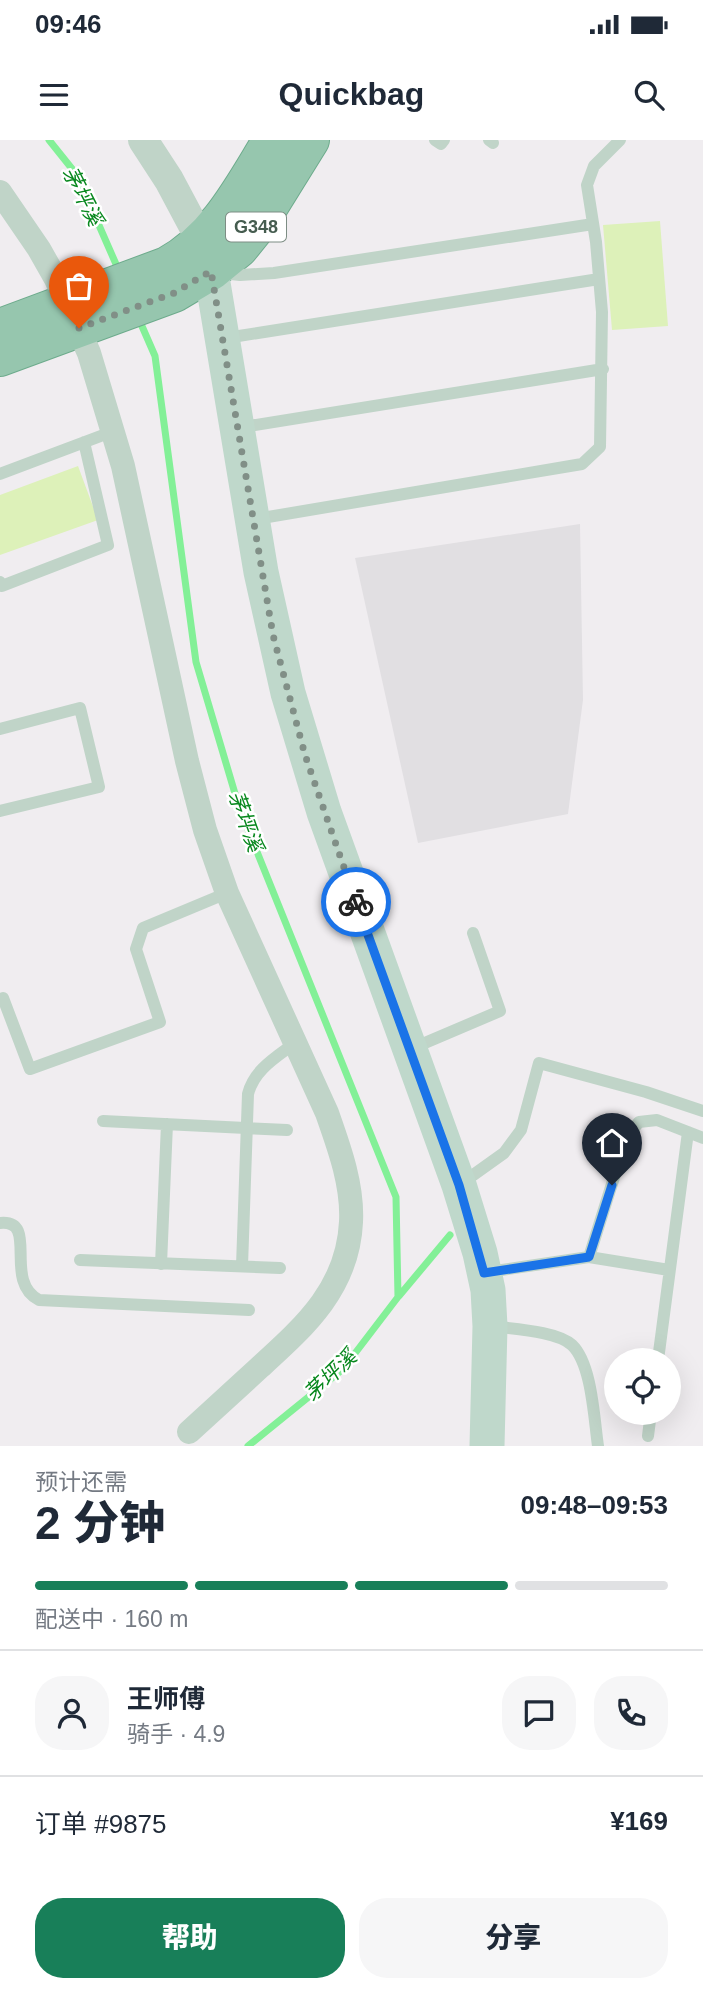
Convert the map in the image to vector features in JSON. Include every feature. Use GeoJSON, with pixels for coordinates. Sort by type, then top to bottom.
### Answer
{"type":"FeatureCollection","features":[{"type":"Feature","properties":{"kind":"highway","name":"G348"},"geometry":{"type":"LineString","coordinates":[[206,257],[230,208],[272,140]]}},
{"type":"Feature","properties":{"kind":"highway","name":"G348"},"geometry":{"type":"LineString","coordinates":[[0,357],[84,311],[172,278],[206,257],[239,248],[256,228],[310,140]]}},
{"type":"Feature","properties":{"kind":"highway","name":"G348"},"geometry":{"type":"LineString","coordinates":[[0,328],[84,311]]}},
{"type":"Feature","properties":{"kind":"main road"},"geometry":{"type":"LineString","coordinates":[[206,257],[273,635],[305,755],[459,1185],[484,1273],[490,1326],[487,1446]]}},
{"type":"Feature","properties":{"kind":"street"},"geometry":{"type":"LineString","coordinates":[[143,140],[169,180],[206,257]]}},
{"type":"Feature","properties":{"kind":"street"},"geometry":{"type":"LineString","coordinates":[[0,192],[84,311],[205,830],[227,893],[327,1113],[350,1196],[351,1222],[347,1251],[337,1278],[323,1303],[306,1324],[189,1432]]}},
{"type":"Feature","properties":{"kind":"lane"},"geometry":{"type":"LineString","coordinates":[[435,140],[441,144],[444,140]]}},
{"type":"Feature","properties":{"kind":"lane"},"geometry":{"type":"LineString","coordinates":[[252,520],[582,464],[600,447],[602,312],[587,185],[594,166],[620,140]]}},
{"type":"Feature","properties":{"kind":"lane"},"geometry":{"type":"LineString","coordinates":[[206,257],[240,275],[274,273],[593,224]]}},
{"type":"Feature","properties":{"kind":"lane"},"geometry":{"type":"LineString","coordinates":[[222,339],[599,279]]}},
{"type":"Feature","properties":{"kind":"lane"},"geometry":{"type":"LineString","coordinates":[[237,428],[603,369]]}},
{"type":"Feature","properties":{"kind":"lane"},"geometry":{"type":"LineString","coordinates":[[0,474],[114,431]]}},
{"type":"Feature","properties":{"kind":"lane"},"geometry":{"type":"LineString","coordinates":[[0,582],[2,586],[108,545],[84,442]]}},
{"type":"Feature","properties":{"kind":"lane"},"geometry":{"type":"LineString","coordinates":[[0,729],[80,708],[100,787],[0,811]]}},
{"type":"Feature","properties":{"kind":"lane"},"geometry":{"type":"LineString","coordinates":[[3,998],[30,1069],[160,1022],[136,949],[143,928],[227,893]]}},
{"type":"Feature","properties":{"kind":"lane"},"geometry":{"type":"LineString","coordinates":[[410,1050],[500,1012],[473,933]]}},
{"type":"Feature","properties":{"kind":"lane"},"geometry":{"type":"LineString","coordinates":[[242,1266],[247,1094],[251,1081],[260,1070],[295,1042]]}},
{"type":"Feature","properties":{"kind":"lane"},"geometry":{"type":"LineString","coordinates":[[459,1185],[504,1153],[521,1130],[539,1063],[646,1092],[703,1111]]}},
{"type":"Feature","properties":{"kind":"lane"},"geometry":{"type":"LineString","coordinates":[[589,1257],[627,1136],[639,1122],[657,1120],[703,1138]]}},
{"type":"Feature","properties":{"kind":"lane"},"geometry":{"type":"LineString","coordinates":[[103,1121],[287,1130]]}},
{"type":"Feature","properties":{"kind":"lane"},"geometry":{"type":"LineString","coordinates":[[161,1264],[167,1124]]}},
{"type":"Feature","properties":{"kind":"lane"},"geometry":{"type":"LineString","coordinates":[[659,1348],[688,1132]]}},
{"type":"Feature","properties":{"kind":"lane"},"geometry":{"type":"LineString","coordinates":[[0,1223],[7,1222],[16,1227],[21,1237],[21,1275],[24,1286],[30,1295],[40,1300],[249,1310]]}},
{"type":"Feature","properties":{"kind":"lane"},"geometry":{"type":"LineString","coordinates":[[484,1273],[589,1257],[669,1270]]}},
{"type":"Feature","properties":{"kind":"lane"},"geometry":{"type":"LineString","coordinates":[[80,1260],[280,1268]]}},
{"type":"Feature","properties":{"kind":"lane"},"geometry":{"type":"LineString","coordinates":[[490,1326],[545,1333],[572,1345],[587,1372],[598,1446]]}},
{"type":"Feature","properties":{"kind":"lane"},"geometry":{"type":"LineString","coordinates":[[648,1436],[649,1425]]}},
{"type":"Feature","properties":{"kind":"shaded area"},"geometry":{"type":"Polygon","coordinates":[[[580,524],[583,700],[568,814],[418,843],[355,558],[580,524]]]}},
{"type":"Feature","properties":{"kind":"green space"},"geometry":{"type":"Polygon","coordinates":[[[660,221],[668,326],[612,330],[603,225],[660,221]]]}},
{"type":"Feature","properties":{"kind":"green space"},"geometry":{"type":"Polygon","coordinates":[[[78,466],[98,520],[0,555],[0,495],[78,466]]]}},
{"type":"Feature","properties":{"kind":"waterway","name":"茅坪溪"},"geometry":{"type":"LineString","coordinates":[[49,140],[77,175],[119,271]]}},
{"type":"Feature","properties":{"kind":"waterway","name":"茅坪溪"},"geometry":{"type":"LineString","coordinates":[[138,317],[155,356],[196,662],[239,807],[396,1197],[398,1297],[343,1369],[248,1446]]}},
{"type":"Feature","properties":{"kind":"waterway"},"geometry":{"type":"LineString","coordinates":[[399,1296],[450,1235]]}},
{"type":"Feature","properties":{"kind":"way so far"},"geometry":{"type":"LineString","coordinates":[[79,328],[174,293],[211,271],[273,635],[305,755],[356,902]]}},
{"type":"Feature","properties":{"kind":"route"},"geometry":{"type":"LineString","coordinates":[[356,902],[459,1185],[484,1273],[589,1257],[612,1185]]}}]}
